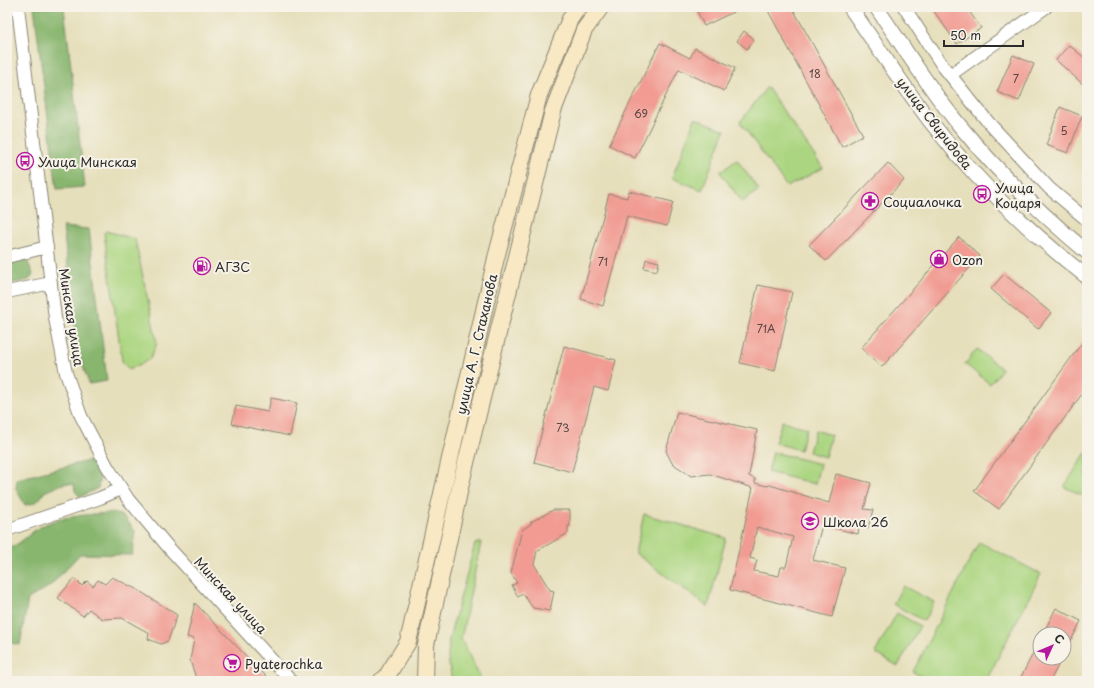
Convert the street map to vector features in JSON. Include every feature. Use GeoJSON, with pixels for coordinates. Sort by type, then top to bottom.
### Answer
{"type":"FeatureCollection","features":[{"type":"Feature","properties":{"kind":"main road","name":"улица А. Г. Стаханова"},"geometry":{"type":"LineString","coordinates":[[381,681],[385,679],[408,642],[496,258],[539,95],[570,19],[578,7]]}},
{"type":"Feature","properties":{"kind":"main road","name":"улица А. Г. Стаханова"},"geometry":{"type":"LineString","coordinates":[[425,681],[426,646],[461,483],[553,111],[584,30],[601,7]]}},
{"type":"Feature","properties":{"kind":"street","name":"Минская улица"},"geometry":{"type":"LineString","coordinates":[[18,7],[51,283],[66,373],[81,416],[121,489],[168,548],[290,680]]}},
{"type":"Feature","properties":{"kind":"street","name":"улица Свиридова"},"geometry":{"type":"LineString","coordinates":[[850,7],[923,112],[970,169],[1053,251],[1087,277]]}},
{"type":"Feature","properties":{"kind":"street","name":"улица Свиридова"},"geometry":{"type":"LineString","coordinates":[[876,7],[960,126],[1016,189],[1087,252]]}},
{"type":"Feature","properties":{"kind":"street"},"geometry":{"type":"LineString","coordinates":[[904,7],[950,75],[992,127],[1049,188],[1087,220]]}},
{"type":"Feature","properties":{"kind":"street"},"geometry":{"type":"LineString","coordinates":[[950,75],[1046,7]]}},
{"type":"Feature","properties":{"kind":"street"},"geometry":{"type":"LineString","coordinates":[[7,258],[47,247]]}},
{"type":"Feature","properties":{"kind":"street"},"geometry":{"type":"LineString","coordinates":[[7,292],[51,283]]}},
{"type":"Feature","properties":{"kind":"street"},"geometry":{"type":"LineString","coordinates":[[7,530],[100,498],[121,489]]}},
{"type":"Feature","properties":{"kind":"green space"},"geometry":{"type":"Polygon","coordinates":[[[34,7],[64,7],[85,187],[57,189],[34,7]]]}},
{"type":"Feature","properties":{"kind":"green space"},"geometry":{"type":"Polygon","coordinates":[[[767,87],[823,168],[787,187],[740,122],[767,87]]]}},
{"type":"Feature","properties":{"kind":"green space"},"geometry":{"type":"Polygon","coordinates":[[[695,118],[725,130],[702,190],[672,178],[695,118]]]}},
{"type":"Feature","properties":{"kind":"green space"},"geometry":{"type":"Polygon","coordinates":[[[737,160],[759,190],[742,202],[720,172],[737,160]]]}},
{"type":"Feature","properties":{"kind":"green space"},"geometry":{"type":"Polygon","coordinates":[[[63,227],[89,229],[107,381],[89,384],[78,351],[63,227]]]}},
{"type":"Feature","properties":{"kind":"green space"},"geometry":{"type":"Polygon","coordinates":[[[106,231],[135,239],[157,343],[150,359],[129,370],[122,361],[104,233],[106,231]]]}},
{"type":"Feature","properties":{"kind":"green space"},"geometry":{"type":"Polygon","coordinates":[[[26,258],[33,274],[29,280],[7,284],[7,265],[26,258]]]}},
{"type":"Feature","properties":{"kind":"green space"},"geometry":{"type":"Polygon","coordinates":[[[977,349],[1002,369],[990,384],[965,364],[977,349]]]}},
{"type":"Feature","properties":{"kind":"green space"},"geometry":{"type":"Polygon","coordinates":[[[782,421],[807,428],[800,450],[775,443],[782,421]]]}},
{"type":"Feature","properties":{"kind":"green space"},"geometry":{"type":"Polygon","coordinates":[[[815,430],[831,435],[825,457],[809,452],[815,430]]]}},
{"type":"Feature","properties":{"kind":"green space"},"geometry":{"type":"Polygon","coordinates":[[[1087,451],[1087,497],[1064,487],[1087,451]]]}},
{"type":"Feature","properties":{"kind":"green space"},"geometry":{"type":"Polygon","coordinates":[[[773,452],[820,464],[815,484],[768,472],[773,452]]]}},
{"type":"Feature","properties":{"kind":"green space"},"geometry":{"type":"Polygon","coordinates":[[[88,461],[97,466],[100,476],[98,488],[80,497],[75,491],[74,484],[65,483],[44,492],[41,498],[36,502],[25,505],[16,489],[17,479],[88,461]]]}},
{"type":"Feature","properties":{"kind":"green space"},"geometry":{"type":"Polygon","coordinates":[[[116,513],[125,518],[135,531],[132,555],[80,554],[50,586],[28,599],[20,645],[7,642],[7,549],[16,545],[40,527],[48,523],[77,516],[116,513]]]}},
{"type":"Feature","properties":{"kind":"green space"},"geometry":{"type":"Polygon","coordinates":[[[644,514],[726,538],[708,607],[635,553],[644,514]]]}},
{"type":"Feature","properties":{"kind":"green space"},"geometry":{"type":"Polygon","coordinates":[[[481,542],[461,639],[482,681],[452,681],[448,658],[449,639],[475,544],[481,542]]]}},
{"type":"Feature","properties":{"kind":"green space"},"geometry":{"type":"Polygon","coordinates":[[[979,542],[1041,574],[986,681],[930,681],[913,672],[979,542]]]}},
{"type":"Feature","properties":{"kind":"green space"},"geometry":{"type":"Polygon","coordinates":[[[903,586],[934,602],[924,621],[893,604],[903,586]]]}},
{"type":"Feature","properties":{"kind":"green space"},"geometry":{"type":"Polygon","coordinates":[[[897,613],[920,626],[898,666],[875,653],[897,613]]]}},
{"type":"Feature","properties":{"kind":"building"},"geometry":{"type":"Polygon","coordinates":[[[695,7],[744,7],[704,26],[695,7]]]}},
{"type":"Feature","properties":{"kind":"building"},"geometry":{"type":"Polygon","coordinates":[[[766,7],[792,7],[863,135],[842,147],[766,7]]]}},
{"type":"Feature","properties":{"kind":"building"},"geometry":{"type":"Polygon","coordinates":[[[931,7],[966,7],[981,28],[957,44],[931,7]]]}},
{"type":"Feature","properties":{"kind":"building"},"geometry":{"type":"Polygon","coordinates":[[[744,31],[754,39],[747,49],[737,41],[744,31]]]}},
{"type":"Feature","properties":{"kind":"building"},"geometry":{"type":"Polygon","coordinates":[[[660,43],[690,58],[695,48],[735,68],[724,91],[679,69],[635,158],[609,145],[660,43]]]}},
{"type":"Feature","properties":{"kind":"building"},"geometry":{"type":"Polygon","coordinates":[[[1069,45],[1087,60],[1087,88],[1056,60],[1069,45]]]}},
{"type":"Feature","properties":{"kind":"building"},"geometry":{"type":"Polygon","coordinates":[[[1013,55],[1034,64],[1019,101],[997,92],[1013,55]]]}},
{"type":"Feature","properties":{"kind":"building"},"geometry":{"type":"Polygon","coordinates":[[[1060,107],[1082,116],[1068,153],[1046,145],[1060,107]]]}},
{"type":"Feature","properties":{"kind":"building"},"geometry":{"type":"Polygon","coordinates":[[[888,163],[904,180],[826,261],[809,245],[888,163]]]}},
{"type":"Feature","properties":{"kind":"building"},"geometry":{"type":"Polygon","coordinates":[[[629,191],[673,202],[667,226],[627,216],[603,306],[581,299],[609,194],[627,198],[629,191]]]}},
{"type":"Feature","properties":{"kind":"building"},"geometry":{"type":"Polygon","coordinates":[[[959,237],[980,256],[882,367],[861,348],[959,237]]]}},
{"type":"Feature","properties":{"kind":"building"},"geometry":{"type":"Polygon","coordinates":[[[646,259],[659,262],[657,271],[644,268],[646,259]]]}},
{"type":"Feature","properties":{"kind":"building"},"geometry":{"type":"Polygon","coordinates":[[[1004,274],[1051,313],[1038,329],[991,289],[1004,274]]]}},
{"type":"Feature","properties":{"kind":"building"},"geometry":{"type":"Polygon","coordinates":[[[758,285],[792,292],[775,371],[740,363],[758,285]]]}},
{"type":"Feature","properties":{"kind":"building"},"geometry":{"type":"Polygon","coordinates":[[[1087,336],[1087,387],[999,509],[974,491],[1087,336]]]}},
{"type":"Feature","properties":{"kind":"building"},"geometry":{"type":"Polygon","coordinates":[[[564,346],[616,360],[608,391],[594,387],[572,472],[534,462],[564,346]]]}},
{"type":"Feature","properties":{"kind":"building"},"geometry":{"type":"Polygon","coordinates":[[[271,398],[297,403],[290,436],[232,424],[236,406],[268,412],[271,398]]]}},
{"type":"Feature","properties":{"kind":"building"},"geometry":{"type":"Polygon","coordinates":[[[677,412],[757,430],[749,476],[755,479],[755,483],[767,486],[770,485],[829,503],[836,474],[871,483],[864,509],[873,510],[868,528],[859,526],[858,534],[822,525],[813,560],[845,568],[832,617],[730,590],[753,488],[710,474],[691,476],[672,463],[666,451],[677,412]],[[757,527],[750,558],[757,560],[754,571],[779,576],[781,567],[786,567],[793,537],[757,527]]]}},
{"type":"Feature","properties":{"kind":"building"},"geometry":{"type":"Polygon","coordinates":[[[553,510],[570,510],[570,526],[568,526],[568,533],[537,551],[534,564],[550,590],[554,591],[550,611],[533,608],[523,594],[518,597],[512,585],[517,583],[511,573],[522,530],[531,524],[531,522],[553,510]]]}},
{"type":"Feature","properties":{"kind":"building"},"geometry":{"type":"Polygon","coordinates":[[[112,577],[138,590],[177,615],[168,641],[161,644],[148,639],[149,633],[122,618],[102,619],[89,609],[83,616],[58,598],[74,578],[82,586],[87,581],[93,586],[98,580],[105,584],[112,577]]]}},
{"type":"Feature","properties":{"kind":"building"},"geometry":{"type":"Polygon","coordinates":[[[195,603],[271,681],[197,681],[190,660],[194,639],[187,637],[195,603]]]}},
{"type":"Feature","properties":{"kind":"building"},"geometry":{"type":"Polygon","coordinates":[[[1056,608],[1081,621],[1072,638],[1072,626],[1047,626],[1056,608]]]}},
{"type":"Feature","properties":{"kind":"building"},"geometry":{"type":"Polygon","coordinates":[[[1032,656],[1032,666],[1058,666],[1050,681],[1019,681],[1032,656]]]}},
{"type":"Feature","properties":{"kind":"place","name":"Улица Минская"},"geometry":{"type":"Point","coordinates":[25,161]}},
{"type":"Feature","properties":{"kind":"place","name":"Улица Коцаря"},"geometry":{"type":"Point","coordinates":[982,194]}},
{"type":"Feature","properties":{"kind":"place","name":"Социалочка"},"geometry":{"type":"Point","coordinates":[870,201]}},
{"type":"Feature","properties":{"kind":"place","name":"Ozon"},"geometry":{"type":"Point","coordinates":[939,259]}},
{"type":"Feature","properties":{"kind":"place","name":"АГЗС"},"geometry":{"type":"Point","coordinates":[202,266]}},
{"type":"Feature","properties":{"kind":"place","name":"Школа 26"},"geometry":{"type":"Point","coordinates":[810,521]}},
{"type":"Feature","properties":{"kind":"place","name":"Pyaterochka"},"geometry":{"type":"Point","coordinates":[232,663]}}]}
